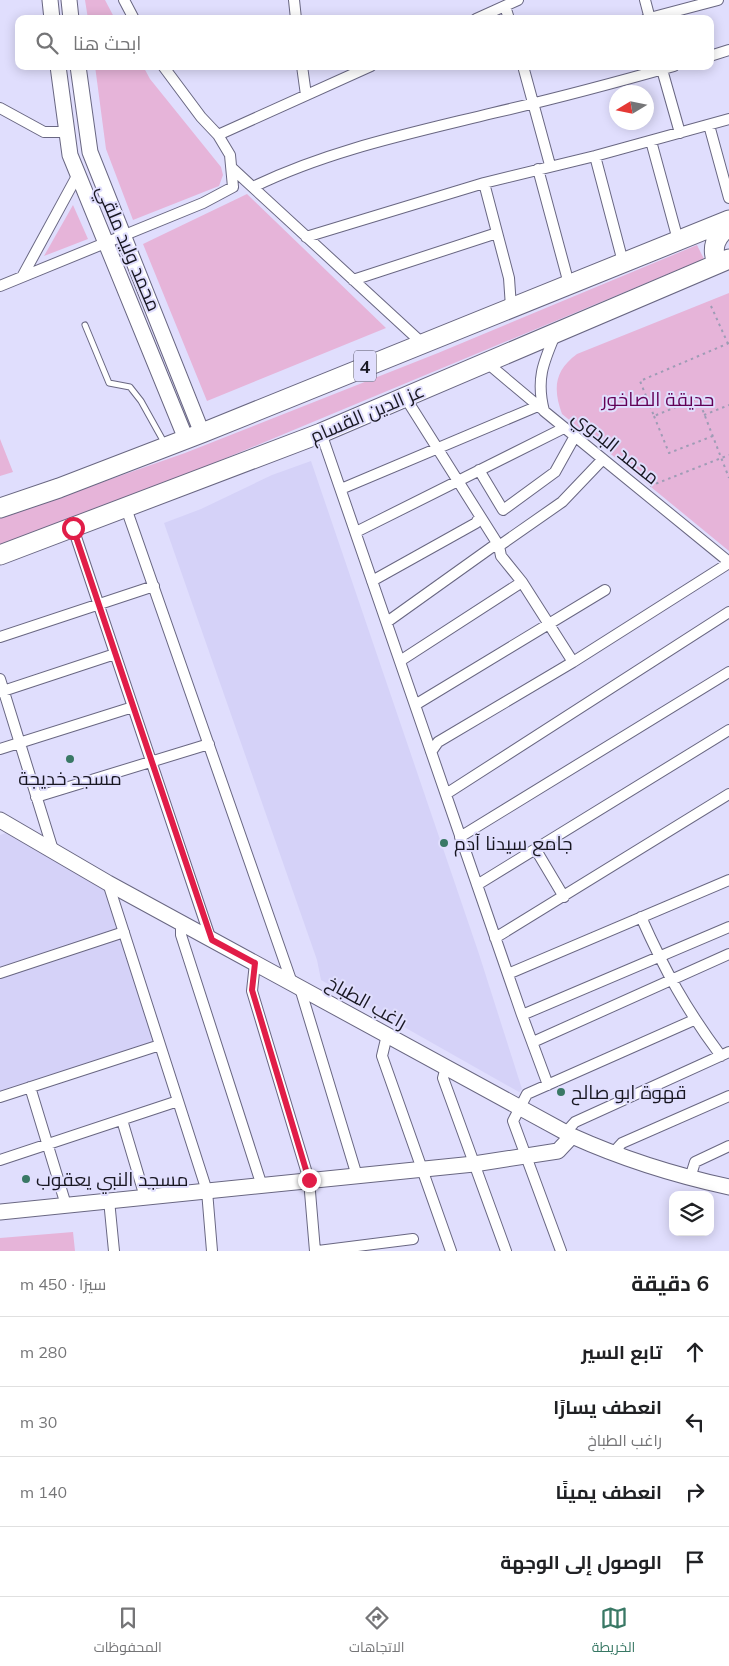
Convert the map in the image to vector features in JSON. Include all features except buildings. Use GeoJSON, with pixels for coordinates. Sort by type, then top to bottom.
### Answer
{"type":"FeatureCollection","features":[{"type":"Feature","properties":{"kind":"highway","name":"4"},"geometry":{"type":"LineString","coordinates":[[0,508],[194,436],[729,220]]}},
{"type":"Feature","properties":{"kind":"highway"},"geometry":{"type":"LineString","coordinates":[[723,262],[713,245],[718,236],[729,226]]}},
{"type":"Feature","properties":{"kind":"highway","name":"عز الدين القسام"},"geometry":{"type":"LineString","coordinates":[[0,555],[321,433],[723,262]]}},
{"type":"Feature","properties":{"kind":"street"},"geometry":{"type":"LineString","coordinates":[[50,0],[52,15]]}},
{"type":"Feature","properties":{"kind":"street"},"geometry":{"type":"LineString","coordinates":[[69,0],[71,15]]}},
{"type":"Feature","properties":{"kind":"street"},"geometry":{"type":"LineString","coordinates":[[124,0],[132,15]]}},
{"type":"Feature","properties":{"kind":"street"},"geometry":{"type":"LineString","coordinates":[[294,0],[296,15]]}},
{"type":"Feature","properties":{"kind":"street"},"geometry":{"type":"LineString","coordinates":[[485,15],[518,0]]}},
{"type":"Feature","properties":{"kind":"street"},"geometry":{"type":"LineString","coordinates":[[645,0],[648,15]]}},
{"type":"Feature","properties":{"kind":"street"},"geometry":{"type":"LineString","coordinates":[[660,15],[718,0]]}},
{"type":"Feature","properties":{"kind":"street"},"geometry":{"type":"LineString","coordinates":[[505,6],[508,15]]}},
{"type":"Feature","properties":{"kind":"street"},"geometry":{"type":"LineString","coordinates":[[714,55],[729,50]]}},
{"type":"Feature","properties":{"kind":"street","name":"محمد وليد ملقي"},"geometry":{"type":"LineString","coordinates":[[59,70],[70,155],[77,176],[194,436]]}},
{"type":"Feature","properties":{"kind":"street","name":"محمد وليد ملقي"},"geometry":{"type":"LineString","coordinates":[[79,70],[90,152],[194,436]]}},
{"type":"Feature","properties":{"kind":"street"},"geometry":{"type":"LineString","coordinates":[[0,286],[203,203],[233,188],[233,169],[230,155],[218,135],[166,70]]}},
{"type":"Feature","properties":{"kind":"street"},"geometry":{"type":"LineString","coordinates":[[303,70],[306,95]]}},
{"type":"Feature","properties":{"kind":"street"},"geometry":{"type":"LineString","coordinates":[[218,135],[362,70]]}},
{"type":"Feature","properties":{"kind":"street"},"geometry":{"type":"LineString","coordinates":[[524,70],[535,104],[550,166]]}},
{"type":"Feature","properties":{"kind":"street"},"geometry":{"type":"LineString","coordinates":[[253,187],[287,170],[360,146],[535,104],[655,70]]}},
{"type":"Feature","properties":{"kind":"street"},"geometry":{"type":"LineString","coordinates":[[663,70],[680,133]]}},
{"type":"Feature","properties":{"kind":"street"},"geometry":{"type":"LineString","coordinates":[[0,108],[44,132],[67,132]]}},
{"type":"Feature","properties":{"kind":"street"},"geometry":{"type":"LineString","coordinates":[[306,237],[484,183],[595,156],[729,119]]}},
{"type":"Feature","properties":{"kind":"street"},"geometry":{"type":"LineString","coordinates":[[709,124],[729,198]]}},
{"type":"Feature","properties":{"kind":"street"},"geometry":{"type":"LineString","coordinates":[[651,141],[678,240]]}},
{"type":"Feature","properties":{"kind":"street"},"geometry":{"type":"LineString","coordinates":[[595,156],[623,262]]}},
{"type":"Feature","properties":{"kind":"street"},"geometry":{"type":"LineString","coordinates":[[233,169],[422,343]]}},
{"type":"Feature","properties":{"kind":"street"},"geometry":{"type":"LineString","coordinates":[[538,169],[569,284]]}},
{"type":"Feature","properties":{"kind":"street"},"geometry":{"type":"LineString","coordinates":[[22,277],[77,176]]}},
{"type":"Feature","properties":{"kind":"street"},"geometry":{"type":"LineString","coordinates":[[484,183],[508,278],[511,307]]}},
{"type":"Feature","properties":{"kind":"street"},"geometry":{"type":"LineString","coordinates":[[353,280],[497,233]]}},
{"type":"Feature","properties":{"kind":"street","name":"محمد البدوي"},"geometry":{"type":"LineString","coordinates":[[556,332],[542,366],[541,409],[729,563]]}},
{"type":"Feature","properties":{"kind":"street"},"geometry":{"type":"LineString","coordinates":[[341,489],[437,448],[541,409],[486,362]]}},
{"type":"Feature","properties":{"kind":"street"},"geometry":{"type":"LineString","coordinates":[[405,397],[499,546],[501,556],[522,582],[573,662]]}},
{"type":"Feature","properties":{"kind":"street"},"geometry":{"type":"LineString","coordinates":[[356,532],[564,428]]}},
{"type":"Feature","properties":{"kind":"street"},"geometry":{"type":"LineString","coordinates":[[321,433],[495,938],[548,1085]]}},
{"type":"Feature","properties":{"kind":"street"},"geometry":{"type":"LineString","coordinates":[[479,470],[504,510],[555,472],[575,436]]}},
{"type":"Feature","properties":{"kind":"street"},"geometry":{"type":"LineString","coordinates":[[387,622],[492,548],[499,546],[562,502],[603,460]]}},
{"type":"Feature","properties":{"kind":"street"},"geometry":{"type":"LineString","coordinates":[[126,508],[296,986],[357,1176]]}},
{"type":"Feature","properties":{"kind":"street"},"geometry":{"type":"LineString","coordinates":[[372,581],[476,523],[480,516]]}},
{"type":"Feature","properties":{"kind":"street"},"geometry":{"type":"LineString","coordinates":[[73,528],[212,940]]}},
{"type":"Feature","properties":{"kind":"street"},"geometry":{"type":"LineString","coordinates":[[431,752],[438,742],[573,662],[729,563]]}},
{"type":"Feature","properties":{"kind":"street"},"geometry":{"type":"LineString","coordinates":[[400,660],[522,582]]}},
{"type":"Feature","properties":{"kind":"street"},"geometry":{"type":"LineString","coordinates":[[0,637],[154,586]]}},
{"type":"Feature","properties":{"kind":"street"},"geometry":{"type":"LineString","coordinates":[[415,705],[605,590]]}},
{"type":"Feature","properties":{"kind":"street"},"geometry":{"type":"LineString","coordinates":[[446,794],[729,612]]}},
{"type":"Feature","properties":{"kind":"street"},"geometry":{"type":"LineString","coordinates":[[2,691],[115,654]]}},
{"type":"Feature","properties":{"kind":"street"},"geometry":{"type":"LineString","coordinates":[[460,837],[729,672]]}},
{"type":"Feature","properties":{"kind":"street"},"geometry":{"type":"LineString","coordinates":[[0,678],[2,691],[20,741],[53,850]]}},
{"type":"Feature","properties":{"kind":"street"},"geometry":{"type":"LineString","coordinates":[[0,749],[20,741],[133,707]]}},
{"type":"Feature","properties":{"kind":"street"},"geometry":{"type":"LineString","coordinates":[[477,885],[729,730]]}},
{"type":"Feature","properties":{"kind":"street"},"geometry":{"type":"LineString","coordinates":[[36,798],[209,744]]}},
{"type":"Feature","properties":{"kind":"street"},"geometry":{"type":"LineString","coordinates":[[495,938],[729,794]]}},
{"type":"Feature","properties":{"kind":"street","name":"راغب الطباخ"},"geometry":{"type":"LineString","coordinates":[[4,826],[53,850],[108,883],[569,1134],[612,1154],[690,1178],[729,1186]]}},
{"type":"Feature","properties":{"kind":"street"},"geometry":{"type":"LineString","coordinates":[[536,850],[564,896]]}},
{"type":"Feature","properties":{"kind":"street"},"geometry":{"type":"LineString","coordinates":[[508,974],[729,880]]}},
{"type":"Feature","properties":{"kind":"street"},"geometry":{"type":"LineString","coordinates":[[108,883],[207,1192],[212,1251]]}},
{"type":"Feature","properties":{"kind":"street"},"geometry":{"type":"LineString","coordinates":[[0,1212],[474,1164],[558,1151],[575,1122],[725,1054],[694,1020],[669,980],[641,917]]}},
{"type":"Feature","properties":{"kind":"street"},"geometry":{"type":"LineString","coordinates":[[181,923],[181,935],[262,1186]]}},
{"type":"Feature","properties":{"kind":"street"},"geometry":{"type":"LineString","coordinates":[[522,1015],[729,927]]}},
{"type":"Feature","properties":{"kind":"street"},"geometry":{"type":"LineString","coordinates":[[0,972],[124,932]]}},
{"type":"Feature","properties":{"kind":"street"},"geometry":{"type":"LineString","coordinates":[[533,1042],[729,954]]}},
{"type":"Feature","properties":{"kind":"street"},"geometry":{"type":"LineString","coordinates":[[255,963],[252,990],[309,1180],[316,1251],[412,1239]]}},
{"type":"Feature","properties":{"kind":"street"},"geometry":{"type":"LineString","coordinates":[[561,1251],[513,1121],[527,1094],[694,1020]]}},
{"type":"Feature","properties":{"kind":"street"},"geometry":{"type":"LineString","coordinates":[[387,1035],[382,1056],[451,1251]]}},
{"type":"Feature","properties":{"kind":"street"},"geometry":{"type":"LineString","coordinates":[[0,1097],[160,1045]]}},
{"type":"Feature","properties":{"kind":"street"},"geometry":{"type":"LineString","coordinates":[[446,1067],[443,1078],[506,1251]]}},
{"type":"Feature","properties":{"kind":"street"},"geometry":{"type":"LineString","coordinates":[[30,1087],[66,1205]]}},
{"type":"Feature","properties":{"kind":"street"},"geometry":{"type":"LineString","coordinates":[[612,1154],[622,1143],[729,1096]]}},
{"type":"Feature","properties":{"kind":"street"},"geometry":{"type":"LineString","coordinates":[[0,1160],[178,1101]]}},
{"type":"Feature","properties":{"kind":"street"},"geometry":{"type":"LineString","coordinates":[[122,1120],[145,1197]]}},
{"type":"Feature","properties":{"kind":"street"},"geometry":{"type":"LineString","coordinates":[[690,1178],[695,1162],[729,1146]]}},
{"type":"Feature","properties":{"kind":"street"},"geometry":{"type":"LineString","coordinates":[[109,1200],[114,1251]]}},
{"type":"Feature","properties":{"kind":"lane"},"geometry":{"type":"LineString","coordinates":[[85,325],[109,384],[130,387],[141,401],[166,447]]}},
{"type":"Feature","properties":{"kind":"path"},"geometry":{"type":"LineString","coordinates":[[711,306],[729,344],[640,381],[669,453],[713,436]]}},
{"type":"Feature","properties":{"kind":"path"},"geometry":{"type":"LineString","coordinates":[[654,416],[698,398],[729,478]]}},
{"type":"Feature","properties":{"kind":"path"},"geometry":{"type":"LineString","coordinates":[[704,415],[729,405]]}},
{"type":"Feature","properties":{"kind":"path"},"geometry":{"type":"LineString","coordinates":[[641,489],[729,456]]}},
{"type":"Feature","properties":{"kind":"shaded area"},"geometry":{"type":"Polygon","coordinates":[[[311,461],[479,954],[522,1089],[519,1092],[321,980],[317,960],[164,523],[201,509],[272,475],[311,461]]]}},
{"type":"Feature","properties":{"kind":"shaded area"},"geometry":{"type":"Polygon","coordinates":[[[9,832],[106,888],[156,1043],[0,1094],[0,835],[9,832]]]}},
{"type":"Feature","properties":{"kind":"green space"},"geometry":{"type":"Polygon","coordinates":[[[85,0],[105,0],[113,15],[87,15],[85,0]]]}},
{"type":"Feature","properties":{"kind":"green space"},"geometry":{"type":"Polygon","coordinates":[[[96,70],[145,70],[150,79],[221,167],[223,175],[219,186],[133,220],[106,149],[96,70]]]}},
{"type":"Feature","properties":{"kind":"green space"},"geometry":{"type":"Polygon","coordinates":[[[247,194],[386,328],[207,401],[143,244],[247,194]]]}},
{"type":"Feature","properties":{"kind":"green space"},"geometry":{"type":"Polygon","coordinates":[[[73,205],[88,239],[44,256],[73,205]]]}},
{"type":"Feature","properties":{"kind":"green space"},"geometry":{"type":"Polygon","coordinates":[[[697,245],[704,259],[123,501],[0,547],[0,518],[185,453],[438,353],[697,245]]]}},
{"type":"Feature","properties":{"kind":"green space","name":"حديقة الصاخور"},"geometry":{"type":"Polygon","coordinates":[[[729,293],[729,551],[562,414],[557,396],[557,381],[569,360],[577,354],[729,293]]]}},
{"type":"Feature","properties":{"kind":"green space"},"geometry":{"type":"Polygon","coordinates":[[[0,439],[13,472],[0,476],[0,439]]]}},
{"type":"Feature","properties":{"kind":"green space"},"geometry":{"type":"Polygon","coordinates":[[[73,1232],[75,1251],[0,1251],[0,1238],[73,1232]]]}},
{"type":"Feature","properties":{"kind":"place","name":"مسجد خديجة"},"geometry":{"type":"Point","coordinates":[70,759]}},
{"type":"Feature","properties":{"kind":"place","name":"جامع سيدنا آدم"},"geometry":{"type":"Point","coordinates":[444,843]}},
{"type":"Feature","properties":{"kind":"place","name":"قهوة ابو صالح"},"geometry":{"type":"Point","coordinates":[561,1092]}},
{"type":"Feature","properties":{"kind":"place","name":"مسجد النبي يعقوب"},"geometry":{"type":"Point","coordinates":[26,1179]}},
{"type":"Feature","properties":{"kind":"route"},"geometry":{"type":"LineString","coordinates":[[73,528],[212,940],[255,963],[252,990],[309,1180]]}}]}
